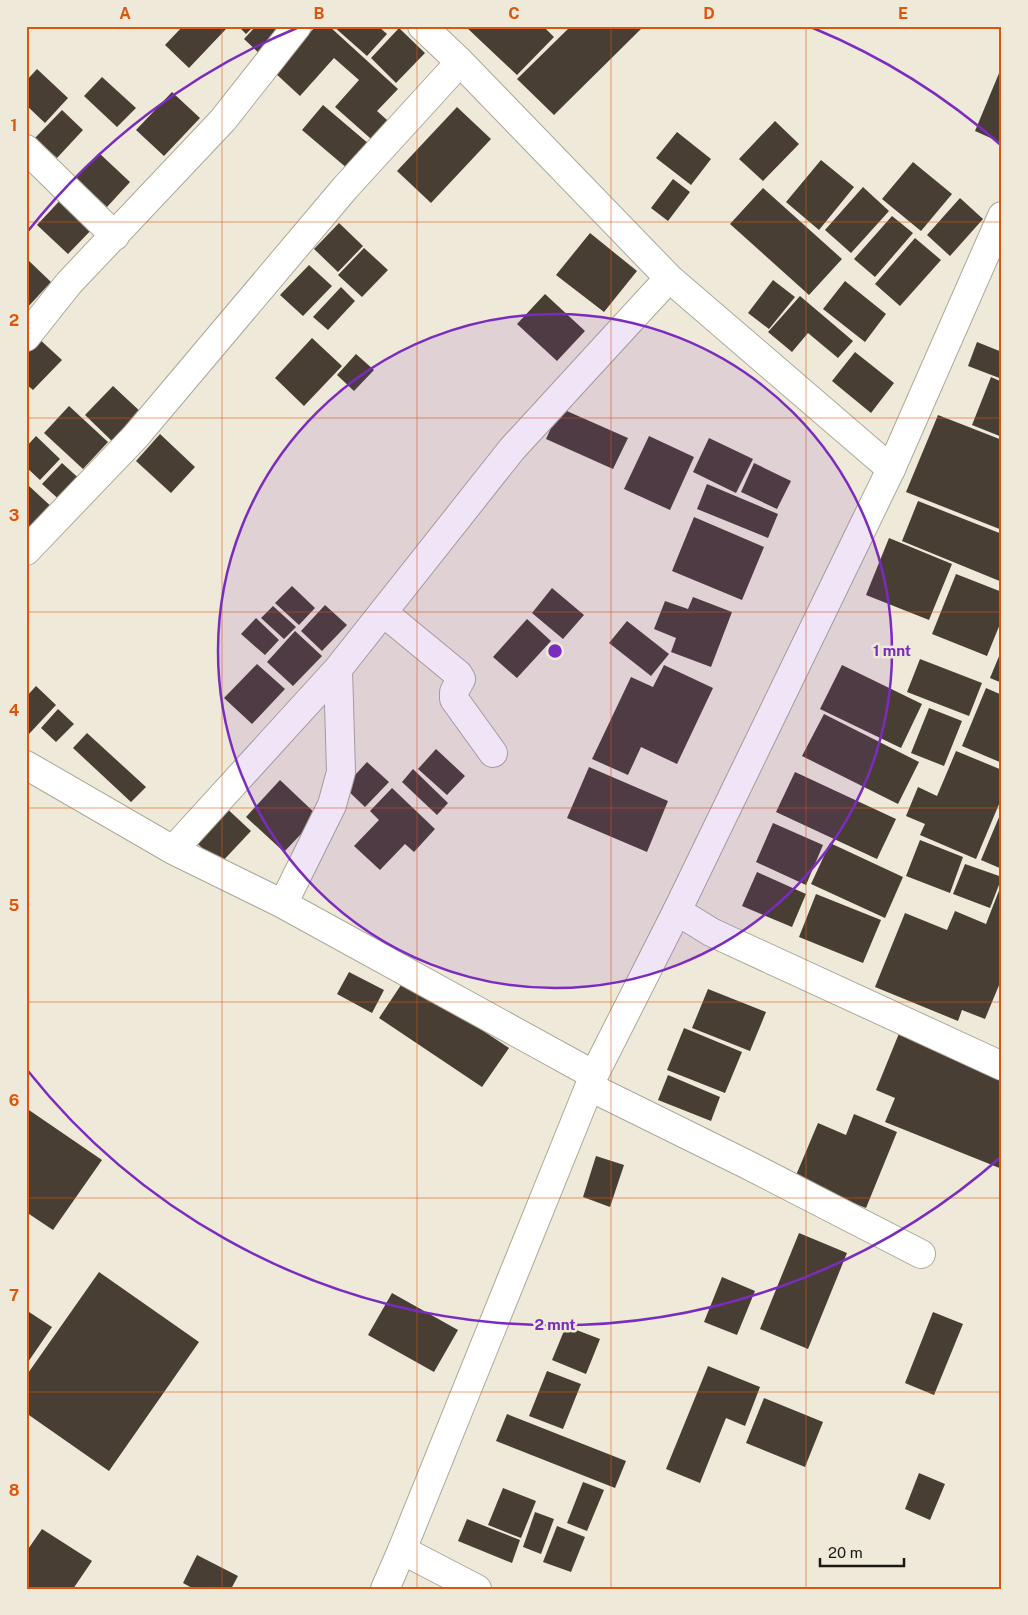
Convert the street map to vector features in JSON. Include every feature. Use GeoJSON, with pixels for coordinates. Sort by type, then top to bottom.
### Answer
{"type":"FeatureCollection","features":[{"type":"Feature","properties":{"kind":"street"},"geometry":{"type":"LineString","coordinates":[[26,337],[69,283],[223,120],[297,26]]}},
{"type":"Feature","properties":{"kind":"street"},"geometry":{"type":"LineString","coordinates":[[422,26],[460,62],[668,278],[891,469]]}},
{"type":"Feature","properties":{"kind":"street"},"geometry":{"type":"LineString","coordinates":[[26,551],[136,436],[345,188],[460,62]]}},
{"type":"Feature","properties":{"kind":"street"},"geometry":{"type":"LineString","coordinates":[[26,149],[115,236]]}},
{"type":"Feature","properties":{"kind":"street"},"geometry":{"type":"LineString","coordinates":[[385,1589],[592,1081],[677,911],[891,469],[1002,216]]}},
{"type":"Feature","properties":{"kind":"street"},"geometry":{"type":"LineString","coordinates":[[173,850],[338,669],[384,613],[399,591],[512,448],[668,278]]}},
{"type":"Feature","properties":{"kind":"street"},"geometry":{"type":"LineString","coordinates":[[384,613],[458,674],[461,679],[454,692],[454,699],[493,753]]}},
{"type":"Feature","properties":{"kind":"street"},"geometry":{"type":"LineString","coordinates":[[283,904],[332,805],[341,772],[338,669]]}},
{"type":"Feature","properties":{"kind":"street"},"geometry":{"type":"LineString","coordinates":[[26,765],[173,850],[283,904],[592,1081],[748,1165],[921,1254]]}},
{"type":"Feature","properties":{"kind":"street"},"geometry":{"type":"LineString","coordinates":[[677,911],[711,932],[1002,1066]]}},
{"type":"Feature","properties":{"kind":"street"},"geometry":{"type":"LineString","coordinates":[[402,1550],[477,1589]]}},
{"type":"Feature","properties":{"kind":"building"},"geometry":{"type":"Polygon","coordinates":[[[183,26],[224,26],[226,29],[189,68],[165,45],[183,26]]]}},
{"type":"Feature","properties":{"kind":"building"},"geometry":{"type":"Polygon","coordinates":[[[238,26],[254,26],[246,34],[238,26]]]}},
{"type":"Feature","properties":{"kind":"building"},"geometry":{"type":"Polygon","coordinates":[[[256,26],[286,26],[260,54],[244,39],[256,26]]]}},
{"type":"Feature","properties":{"kind":"building"},"geometry":{"type":"Polygon","coordinates":[[[316,26],[329,26],[398,89],[377,111],[396,128],[379,146],[335,107],[359,80],[334,58],[300,96],[274,72],[316,26]]]}},
{"type":"Feature","properties":{"kind":"building"},"geometry":{"type":"Polygon","coordinates":[[[333,26],[378,26],[387,34],[367,56],[333,26]]]}},
{"type":"Feature","properties":{"kind":"building"},"geometry":{"type":"Polygon","coordinates":[[[465,26],[543,26],[554,37],[517,75],[465,26]]]}},
{"type":"Feature","properties":{"kind":"building"},"geometry":{"type":"Polygon","coordinates":[[[571,26],[644,26],[554,115],[517,79],[571,26]]]}},
{"type":"Feature","properties":{"kind":"building"},"geometry":{"type":"Polygon","coordinates":[[[399,28],[425,53],[396,83],[371,58],[399,28]]]}},
{"type":"Feature","properties":{"kind":"building"},"geometry":{"type":"Polygon","coordinates":[[[1002,66],[1002,143],[975,131],[1002,66]]]}},
{"type":"Feature","properties":{"kind":"building"},"geometry":{"type":"Polygon","coordinates":[[[37,69],[68,98],[45,123],[26,105],[26,81],[37,69]]]}},
{"type":"Feature","properties":{"kind":"building"},"geometry":{"type":"Polygon","coordinates":[[[102,77],[136,108],[117,127],[84,96],[102,77]]]}},
{"type":"Feature","properties":{"kind":"building"},"geometry":{"type":"Polygon","coordinates":[[[172,92],[200,118],[164,156],[136,130],[172,92]]]}},
{"type":"Feature","properties":{"kind":"building"},"geometry":{"type":"Polygon","coordinates":[[[323,105],[369,144],[348,169],[302,130],[323,105]]]}},
{"type":"Feature","properties":{"kind":"building"},"geometry":{"type":"Polygon","coordinates":[[[457,107],[491,139],[431,203],[397,171],[457,107]]]}},
{"type":"Feature","properties":{"kind":"building"},"geometry":{"type":"Polygon","coordinates":[[[62,110],[83,130],[57,158],[35,138],[62,110]]]}},
{"type":"Feature","properties":{"kind":"building"},"geometry":{"type":"Polygon","coordinates":[[[775,121],[799,144],[763,181],[739,159],[775,121]]]}},
{"type":"Feature","properties":{"kind":"building"},"geometry":{"type":"Polygon","coordinates":[[[677,132],[711,159],[691,185],[656,158],[677,132]]]}},
{"type":"Feature","properties":{"kind":"building"},"geometry":{"type":"Polygon","coordinates":[[[99,153],[130,182],[107,207],[76,178],[99,153]]]}},
{"type":"Feature","properties":{"kind":"building"},"geometry":{"type":"Polygon","coordinates":[[[821,160],[854,187],[819,230],[786,202],[821,160]]]}},
{"type":"Feature","properties":{"kind":"building"},"geometry":{"type":"Polygon","coordinates":[[[913,162],[952,194],[921,231],[882,199],[913,162]]]}},
{"type":"Feature","properties":{"kind":"building"},"geometry":{"type":"Polygon","coordinates":[[[673,179],[690,192],[668,221],[651,208],[673,179]]]}},
{"type":"Feature","properties":{"kind":"building"},"geometry":{"type":"Polygon","coordinates":[[[863,187],[889,211],[851,253],[825,230],[863,187]]]}},
{"type":"Feature","properties":{"kind":"building"},"geometry":{"type":"Polygon","coordinates":[[[763,188],[842,259],[809,295],[730,224],[763,188]]]}},
{"type":"Feature","properties":{"kind":"building"},"geometry":{"type":"Polygon","coordinates":[[[66,194],[97,224],[68,254],[37,225],[66,194]]]}},
{"type":"Feature","properties":{"kind":"building"},"geometry":{"type":"Polygon","coordinates":[[[960,198],[983,219],[950,256],[927,235],[960,198]]]}},
{"type":"Feature","properties":{"kind":"building"},"geometry":{"type":"Polygon","coordinates":[[[892,216],[913,233],[875,277],[854,259],[892,216]]]}},
{"type":"Feature","properties":{"kind":"building"},"geometry":{"type":"Polygon","coordinates":[[[339,223],[363,246],[338,272],[314,249],[339,223]]]}},
{"type":"Feature","properties":{"kind":"building"},"geometry":{"type":"Polygon","coordinates":[[[590,233],[637,271],[604,312],[556,275],[590,233]]]}},
{"type":"Feature","properties":{"kind":"building"},"geometry":{"type":"Polygon","coordinates":[[[915,238],[941,260],[900,306],[875,284],[915,238]]]}},
{"type":"Feature","properties":{"kind":"building"},"geometry":{"type":"Polygon","coordinates":[[[364,248],[388,270],[362,297],[338,275],[364,248]]]}},
{"type":"Feature","properties":{"kind":"building"},"geometry":{"type":"Polygon","coordinates":[[[28,260],[51,282],[26,309],[26,262],[28,260]]]}},
{"type":"Feature","properties":{"kind":"building"},"geometry":{"type":"Polygon","coordinates":[[[309,265],[332,286],[303,316],[280,295],[309,265]]]}},
{"type":"Feature","properties":{"kind":"building"},"geometry":{"type":"Polygon","coordinates":[[[773,280],[795,297],[769,329],[748,313],[773,280]]]}},
{"type":"Feature","properties":{"kind":"building"},"geometry":{"type":"Polygon","coordinates":[[[845,281],[886,314],[865,342],[823,309],[845,281]]]}},
{"type":"Feature","properties":{"kind":"building"},"geometry":{"type":"Polygon","coordinates":[[[341,287],[355,301],[328,330],[313,317],[341,287]]]}},
{"type":"Feature","properties":{"kind":"building"},"geometry":{"type":"Polygon","coordinates":[[[545,294],[585,331],[557,361],[517,324],[545,294]]]}},
{"type":"Feature","properties":{"kind":"building"},"geometry":{"type":"Polygon","coordinates":[[[800,296],[853,341],[838,358],[808,333],[792,352],[768,332],[800,296]]]}},
{"type":"Feature","properties":{"kind":"building"},"geometry":{"type":"Polygon","coordinates":[[[37,337],[62,360],[33,390],[26,384],[26,348],[37,337]]]}},
{"type":"Feature","properties":{"kind":"building"},"geometry":{"type":"Polygon","coordinates":[[[312,338],[342,366],[304,406],[275,378],[312,338]]]}},
{"type":"Feature","properties":{"kind":"building"},"geometry":{"type":"Polygon","coordinates":[[[977,342],[1002,352],[1002,379],[968,366],[977,342]]]}},
{"type":"Feature","properties":{"kind":"building"},"geometry":{"type":"Polygon","coordinates":[[[855,352],[894,383],[871,413],[832,381],[855,352]]]}},
{"type":"Feature","properties":{"kind":"building"},"geometry":{"type":"Polygon","coordinates":[[[356,354],[374,370],[354,391],[337,375],[356,354]]]}},
{"type":"Feature","properties":{"kind":"building"},"geometry":{"type":"Polygon","coordinates":[[[991,377],[1002,382],[1002,437],[972,425],[991,377]]]}},
{"type":"Feature","properties":{"kind":"building"},"geometry":{"type":"Polygon","coordinates":[[[113,386],[143,414],[115,444],[85,415],[113,386]]]}},
{"type":"Feature","properties":{"kind":"building"},"geometry":{"type":"Polygon","coordinates":[[[69,406],[108,442],[83,469],[44,433],[69,406]]]}},
{"type":"Feature","properties":{"kind":"building"},"geometry":{"type":"Polygon","coordinates":[[[560,408],[628,438],[613,469],[546,439],[560,408]]]}},
{"type":"Feature","properties":{"kind":"building"},"geometry":{"type":"Polygon","coordinates":[[[938,415],[1002,440],[1002,530],[906,492],[938,415]]]}},
{"type":"Feature","properties":{"kind":"building"},"geometry":{"type":"Polygon","coordinates":[[[160,434],[195,467],[171,493],[136,461],[160,434]]]}},
{"type":"Feature","properties":{"kind":"building"},"geometry":{"type":"Polygon","coordinates":[[[36,436],[60,459],[40,480],[26,467],[26,447],[36,436]]]}},
{"type":"Feature","properties":{"kind":"building"},"geometry":{"type":"Polygon","coordinates":[[[649,436],[694,457],[670,510],[624,489],[649,436]]]}},
{"type":"Feature","properties":{"kind":"building"},"geometry":{"type":"Polygon","coordinates":[[[709,438],[753,459],[736,493],[693,472],[709,438]]]}},
{"type":"Feature","properties":{"kind":"building"},"geometry":{"type":"Polygon","coordinates":[[[62,463],[84,483],[64,504],[42,484],[62,463]]]}},
{"type":"Feature","properties":{"kind":"building"},"geometry":{"type":"Polygon","coordinates":[[[754,463],[791,481],[777,509],[741,492],[754,463]]]}},
{"type":"Feature","properties":{"kind":"building"},"geometry":{"type":"Polygon","coordinates":[[[707,484],[778,514],[768,538],[697,509],[707,484]]]}},
{"type":"Feature","properties":{"kind":"building"},"geometry":{"type":"Polygon","coordinates":[[[29,486],[55,510],[26,540],[26,488],[29,486]]]}},
{"type":"Feature","properties":{"kind":"building"},"geometry":{"type":"Polygon","coordinates":[[[918,501],[1002,534],[1002,582],[902,541],[918,501]]]}},
{"type":"Feature","properties":{"kind":"building"},"geometry":{"type":"Polygon","coordinates":[[[694,517],[764,547],[742,600],[672,571],[694,517]]]}},
{"type":"Feature","properties":{"kind":"building"},"geometry":{"type":"Polygon","coordinates":[[[889,538],[952,564],[929,620],[866,595],[889,538]]]}},
{"type":"Feature","properties":{"kind":"building"},"geometry":{"type":"Polygon","coordinates":[[[956,574],[1002,592],[1002,619],[987,656],[932,634],[956,574]]]}},
{"type":"Feature","properties":{"kind":"building"},"geometry":{"type":"Polygon","coordinates":[[[292,586],[315,608],[299,625],[275,603],[292,586]]]}},
{"type":"Feature","properties":{"kind":"building"},"geometry":{"type":"Polygon","coordinates":[[[552,588],[584,615],[563,639],[532,613],[552,588]]]}},
{"type":"Feature","properties":{"kind":"building"},"geometry":{"type":"Polygon","coordinates":[[[693,597],[732,612],[711,667],[671,652],[676,638],[654,629],[665,601],[688,609],[693,597]]]}},
{"type":"Feature","properties":{"kind":"building"},"geometry":{"type":"Polygon","coordinates":[[[325,605],[347,625],[322,651],[301,631],[325,605]]]}},
{"type":"Feature","properties":{"kind":"building"},"geometry":{"type":"Polygon","coordinates":[[[273,606],[296,627],[284,639],[261,618],[273,606]]]}},
{"type":"Feature","properties":{"kind":"building"},"geometry":{"type":"Polygon","coordinates":[[[256,618],[279,640],[265,655],[241,634],[256,618]]]}},
{"type":"Feature","properties":{"kind":"building"},"geometry":{"type":"Polygon","coordinates":[[[527,619],[551,641],[517,678],[493,657],[527,619]]]}},
{"type":"Feature","properties":{"kind":"building"},"geometry":{"type":"Polygon","coordinates":[[[627,621],[669,654],[651,676],[609,643],[627,621]]]}},
{"type":"Feature","properties":{"kind":"building"},"geometry":{"type":"Polygon","coordinates":[[[295,631],[322,656],[293,686],[267,662],[295,631]]]}},
{"type":"Feature","properties":{"kind":"building"},"geometry":{"type":"Polygon","coordinates":[[[1002,649],[1002,683],[990,678],[1002,649]]]}},
{"type":"Feature","properties":{"kind":"building"},"geometry":{"type":"Polygon","coordinates":[[[920,659],[982,683],[969,716],[907,692],[920,659]]]}},
{"type":"Feature","properties":{"kind":"building"},"geometry":{"type":"Polygon","coordinates":[[[257,664],[285,689],[252,724],[224,698],[257,664]]]}},
{"type":"Feature","properties":{"kind":"building"},"geometry":{"type":"Polygon","coordinates":[[[664,665],[713,688],[677,764],[641,747],[628,775],[592,759],[631,677],[653,687],[664,665]]]}},
{"type":"Feature","properties":{"kind":"building"},"geometry":{"type":"Polygon","coordinates":[[[842,665],[922,704],[901,748],[820,709],[842,665]]]}},
{"type":"Feature","properties":{"kind":"building"},"geometry":{"type":"Polygon","coordinates":[[[36,686],[56,705],[29,734],[26,731],[26,697],[36,686]]]}},
{"type":"Feature","properties":{"kind":"building"},"geometry":{"type":"Polygon","coordinates":[[[986,688],[1002,695],[1002,763],[962,746],[986,688]]]}},
{"type":"Feature","properties":{"kind":"building"},"geometry":{"type":"Polygon","coordinates":[[[929,708],[962,721],[944,766],[911,753],[929,708]]]}},
{"type":"Feature","properties":{"kind":"building"},"geometry":{"type":"Polygon","coordinates":[[[58,709],[74,724],[56,742],[41,728],[58,709]]]}},
{"type":"Feature","properties":{"kind":"building"},"geometry":{"type":"Polygon","coordinates":[[[824,714],[919,762],[898,804],[802,756],[824,714]]]}},
{"type":"Feature","properties":{"kind":"building"},"geometry":{"type":"Polygon","coordinates":[[[87,733],[146,787],[131,802],[73,748],[87,733]]]}},
{"type":"Feature","properties":{"kind":"building"},"geometry":{"type":"Polygon","coordinates":[[[436,749],[465,776],[447,795],[418,769],[436,749]]]}},
{"type":"Feature","properties":{"kind":"building"},"geometry":{"type":"Polygon","coordinates":[[[956,751],[1002,770],[1002,797],[976,859],[920,835],[925,824],[906,816],[918,787],[937,796],[956,751]]]}},
{"type":"Feature","properties":{"kind":"building"},"geometry":{"type":"Polygon","coordinates":[[[367,762],[389,782],[365,807],[344,787],[367,762]]]}},
{"type":"Feature","properties":{"kind":"building"},"geometry":{"type":"Polygon","coordinates":[[[589,767],[668,801],[647,852],[567,818],[589,767]]]}},
{"type":"Feature","properties":{"kind":"building"},"geometry":{"type":"Polygon","coordinates":[[[413,769],[448,803],[437,815],[402,782],[413,769]]]}},
{"type":"Feature","properties":{"kind":"building"},"geometry":{"type":"Polygon","coordinates":[[[795,772],[896,819],[877,859],[776,812],[795,772]]]}},
{"type":"Feature","properties":{"kind":"building"},"geometry":{"type":"Polygon","coordinates":[[[280,780],[318,816],[284,852],[246,817],[280,780]]]}},
{"type":"Feature","properties":{"kind":"building"},"geometry":{"type":"Polygon","coordinates":[[[392,788],[435,829],[414,852],[405,844],[380,870],[354,846],[379,820],[370,811],[392,788]]]}},
{"type":"Feature","properties":{"kind":"building"},"geometry":{"type":"Polygon","coordinates":[[[221,803],[251,831],[220,864],[190,837],[221,803]]]}},
{"type":"Feature","properties":{"kind":"building"},"geometry":{"type":"Polygon","coordinates":[[[1002,810],[1002,869],[981,860],[1002,810]]]}},
{"type":"Feature","properties":{"kind":"building"},"geometry":{"type":"Polygon","coordinates":[[[773,823],[823,845],[806,885],[756,862],[773,823]]]}},
{"type":"Feature","properties":{"kind":"building"},"geometry":{"type":"Polygon","coordinates":[[[920,840],[963,857],[950,893],[906,876],[920,840]]]}},
{"type":"Feature","properties":{"kind":"building"},"geometry":{"type":"Polygon","coordinates":[[[830,843],[903,877],[885,918],[811,884],[830,843]]]}},
{"type":"Feature","properties":{"kind":"building"},"geometry":{"type":"Polygon","coordinates":[[[965,864],[1002,877],[990,908],[953,894],[965,864]]]}},
{"type":"Feature","properties":{"kind":"building"},"geometry":{"type":"Polygon","coordinates":[[[757,872],[806,894],[792,927],[742,906],[757,872]]]}},
{"type":"Feature","properties":{"kind":"building"},"geometry":{"type":"Polygon","coordinates":[[[1000,888],[1002,889],[1002,978],[985,1019],[962,1010],[958,1021],[875,987],[905,913],[947,930],[955,911],[986,924],[1000,888]]]}},
{"type":"Feature","properties":{"kind":"building"},"geometry":{"type":"Polygon","coordinates":[[[816,894],[881,920],[863,963],[799,937],[816,894]]]}},
{"type":"Feature","properties":{"kind":"building"},"geometry":{"type":"Polygon","coordinates":[[[349,972],[384,990],[372,1013],[337,994],[349,972]]]}},
{"type":"Feature","properties":{"kind":"building"},"geometry":{"type":"Polygon","coordinates":[[[405,979],[509,1048],[482,1087],[379,1018],[405,979]]]}},
{"type":"Feature","properties":{"kind":"building"},"geometry":{"type":"Polygon","coordinates":[[[708,989],[766,1012],[750,1051],[692,1028],[708,989]]]}},
{"type":"Feature","properties":{"kind":"building"},"geometry":{"type":"Polygon","coordinates":[[[684,1028],[742,1052],[725,1093],[667,1070],[684,1028]]]}},
{"type":"Feature","properties":{"kind":"building"},"geometry":{"type":"Polygon","coordinates":[[[900,1031],[1002,1073],[1002,1169],[885,1122],[895,1098],[876,1090],[900,1031]]]}},
{"type":"Feature","properties":{"kind":"building"},"geometry":{"type":"Polygon","coordinates":[[[668,1075],[720,1097],[711,1121],[658,1100],[668,1075]]]}},
{"type":"Feature","properties":{"kind":"building"},"geometry":{"type":"Polygon","coordinates":[[[26,1108],[102,1160],[53,1230],[26,1212],[26,1108]]]}},
{"type":"Feature","properties":{"kind":"building"},"geometry":{"type":"Polygon","coordinates":[[[854,1114],[897,1132],[866,1208],[794,1180],[818,1123],[846,1135],[854,1114]]]}},
{"type":"Feature","properties":{"kind":"building"},"geometry":{"type":"Polygon","coordinates":[[[596,1156],[624,1165],[610,1207],[583,1197],[596,1156]]]}},
{"type":"Feature","properties":{"kind":"building"},"geometry":{"type":"Polygon","coordinates":[[[799,1233],[847,1253],[808,1349],[760,1329],[799,1233]]]}},
{"type":"Feature","properties":{"kind":"building"},"geometry":{"type":"Polygon","coordinates":[[[99,1272],[199,1342],[109,1471],[26,1413],[26,1376],[99,1272]]]}},
{"type":"Feature","properties":{"kind":"building"},"geometry":{"type":"Polygon","coordinates":[[[722,1277],[755,1291],[737,1335],[704,1322],[722,1277]]]}},
{"type":"Feature","properties":{"kind":"building"},"geometry":{"type":"Polygon","coordinates":[[[392,1293],[458,1330],[434,1372],[368,1335],[392,1293]]]}},
{"type":"Feature","properties":{"kind":"building"},"geometry":{"type":"Polygon","coordinates":[[[26,1310],[52,1327],[26,1365],[26,1310]]]}},
{"type":"Feature","properties":{"kind":"building"},"geometry":{"type":"Polygon","coordinates":[[[933,1312],[963,1324],[934,1395],[905,1383],[933,1312]]]}},
{"type":"Feature","properties":{"kind":"building"},"geometry":{"type":"Polygon","coordinates":[[[566,1326],[600,1339],[586,1374],[552,1360],[566,1326]]]}},
{"type":"Feature","properties":{"kind":"building"},"geometry":{"type":"Polygon","coordinates":[[[708,1366],[760,1387],[745,1426],[726,1418],[700,1483],[666,1469],[708,1366]]]}},
{"type":"Feature","properties":{"kind":"building"},"geometry":{"type":"Polygon","coordinates":[[[547,1371],[581,1384],[563,1429],[529,1416],[547,1371]]]}},
{"type":"Feature","properties":{"kind":"building"},"geometry":{"type":"Polygon","coordinates":[[[764,1398],[823,1422],[805,1467],[746,1443],[764,1398]]]}},
{"type":"Feature","properties":{"kind":"building"},"geometry":{"type":"Polygon","coordinates":[[[507,1414],[626,1461],[615,1488],[496,1441],[507,1414]]]}},
{"type":"Feature","properties":{"kind":"building"},"geometry":{"type":"Polygon","coordinates":[[[919,1473],[945,1484],[930,1520],[905,1509],[919,1473]]]}},
{"type":"Feature","properties":{"kind":"building"},"geometry":{"type":"Polygon","coordinates":[[[583,1482],[604,1490],[587,1531],[567,1523],[583,1482]]]}},
{"type":"Feature","properties":{"kind":"building"},"geometry":{"type":"Polygon","coordinates":[[[503,1488],[536,1501],[521,1538],[488,1525],[503,1488]]]}},
{"type":"Feature","properties":{"kind":"building"},"geometry":{"type":"Polygon","coordinates":[[[535,1512],[554,1519],[541,1554],[523,1547],[535,1512]]]}},
{"type":"Feature","properties":{"kind":"building"},"geometry":{"type":"Polygon","coordinates":[[[467,1519],[520,1540],[512,1563],[458,1541],[467,1519]]]}},
{"type":"Feature","properties":{"kind":"building"},"geometry":{"type":"Polygon","coordinates":[[[557,1526],[585,1537],[571,1572],[543,1562],[557,1526]]]}},
{"type":"Feature","properties":{"kind":"building"},"geometry":{"type":"Polygon","coordinates":[[[42,1529],[92,1561],[73,1589],[28,1589],[26,1587],[26,1552],[42,1529]]]}},
{"type":"Feature","properties":{"kind":"building"},"geometry":{"type":"Polygon","coordinates":[[[197,1555],[238,1576],[231,1589],[194,1589],[183,1583],[197,1555]]]}}]}
